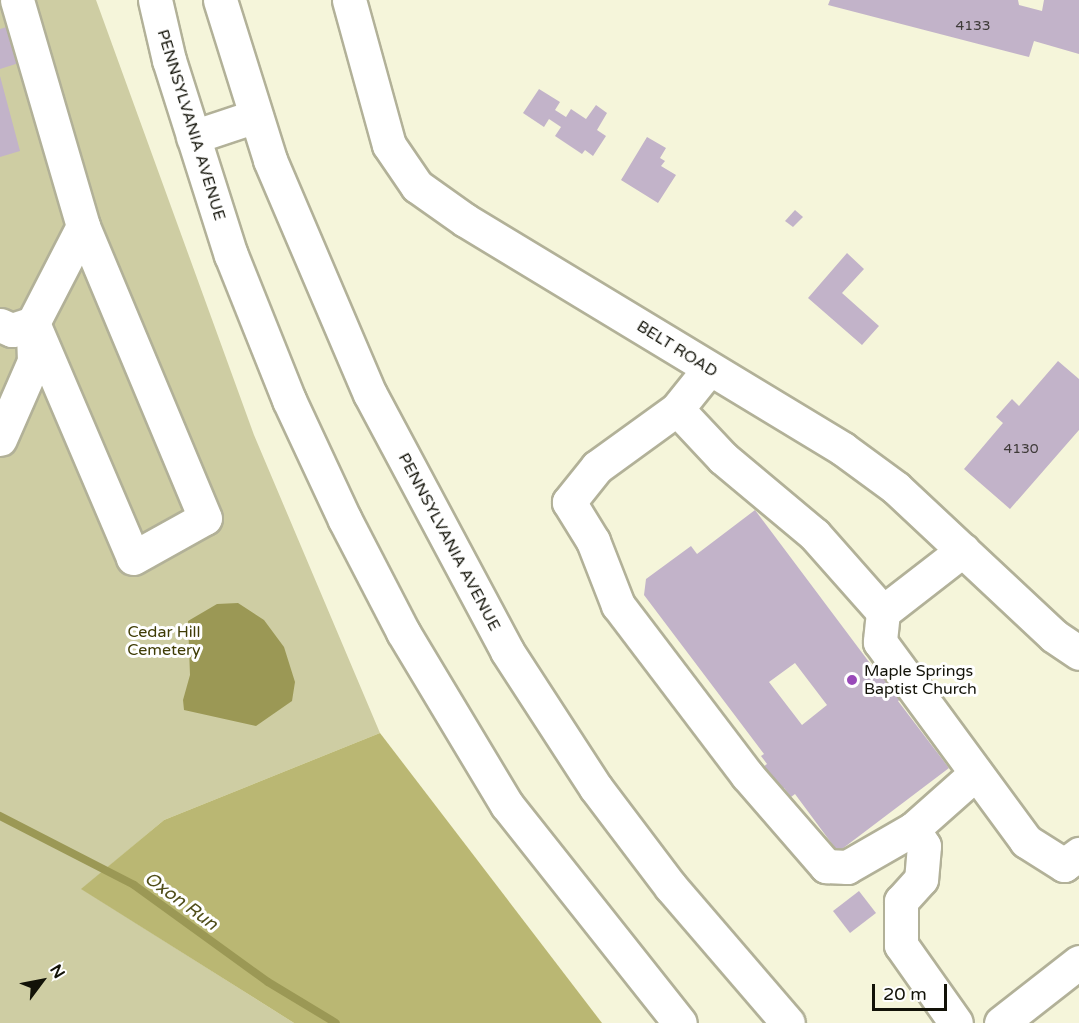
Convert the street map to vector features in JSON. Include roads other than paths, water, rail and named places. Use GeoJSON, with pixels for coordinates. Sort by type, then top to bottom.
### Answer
{"type":"FeatureCollection","features":[{"type":"Feature","properties":{"kind":"main road"},"geometry":{"type":"LineString","coordinates":[[17,0],[83,226],[205,518],[133,558],[33,323]]}},
{"type":"Feature","properties":{"kind":"main road","name":"PENNSYLVANIA AVENUE"},"geometry":{"type":"LineString","coordinates":[[154,0],[193,137],[231,255],[289,400],[403,632],[507,805],[680,1023]]}},
{"type":"Feature","properties":{"kind":"main road","name":"PENNSYLVANIA AVENUE"},"geometry":{"type":"LineString","coordinates":[[220,0],[270,160],[370,394],[507,651],[596,788],[671,886],[788,1023]]}},
{"type":"Feature","properties":{"kind":"main road","name":"BELT ROAD"},"geometry":{"type":"LineString","coordinates":[[349,0],[389,145],[417,186],[465,220],[843,449],[896,488],[1054,636],[1079,653]]}},
{"type":"Feature","properties":{"kind":"main road"},"geometry":{"type":"LineString","coordinates":[[193,137],[256,116]]}},
{"type":"Feature","properties":{"kind":"main road"},"geometry":{"type":"LineString","coordinates":[[0,439],[34,361],[33,323],[83,226]]}},
{"type":"Feature","properties":{"kind":"main road"},"geometry":{"type":"LineString","coordinates":[[0,325],[12,330],[33,323]]}},
{"type":"Feature","properties":{"kind":"main road"},"geometry":{"type":"LineString","coordinates":[[709,369],[678,409],[597,467],[569,502],[592,542],[618,605],[747,775],[826,866],[847,867],[913,829],[976,774]]}},
{"type":"Feature","properties":{"kind":"main road"},"geometry":{"type":"LineString","coordinates":[[678,409],[723,458],[813,534],[882,627],[976,774],[1026,841],[1064,865],[1079,854]]}},
{"type":"Feature","properties":{"kind":"main road"},"geometry":{"type":"LineString","coordinates":[[882,627],[963,550]]}},
{"type":"Feature","properties":{"kind":"main road"},"geometry":{"type":"LineString","coordinates":[[913,829],[924,846],[921,879],[901,901],[901,945],[956,1023]]}},
{"type":"Feature","properties":{"kind":"main road"},"geometry":{"type":"LineString","coordinates":[[1001,1023],[1079,962]]}},
{"type":"Feature","properties":{"kind":"waterway","name":"Oxon Run"},"geometry":{"type":"LineString","coordinates":[[0,816],[134,885],[268,982],[336,1023]]}},
{"type":"Feature","properties":{"kind":"place","name":"Maple Springs Baptist Church"},"geometry":{"type":"Point","coordinates":[852,680]}},
{"type":"Feature","properties":{"kind":"park label","name":"Cedar Hill Cemetery"},"geometry":{"type":"Point","coordinates":[164,641]}}]}
